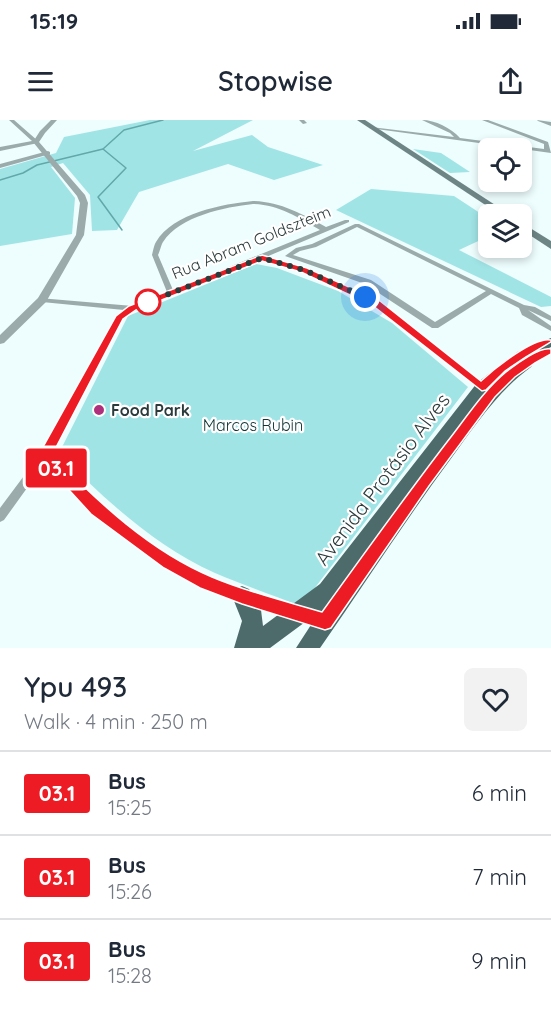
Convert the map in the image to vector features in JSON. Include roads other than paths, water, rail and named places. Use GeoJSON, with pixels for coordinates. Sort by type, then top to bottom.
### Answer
{"type":"FeatureCollection","features":[{"type":"Feature","properties":{"kind":"main road"},"geometry":{"type":"LineString","coordinates":[[352,120],[478,206]]}},
{"type":"Feature","properties":{"kind":"main road"},"geometry":{"type":"LineString","coordinates":[[360,120],[489,204]]}},
{"type":"Feature","properties":{"kind":"main road"},"geometry":{"type":"LineString","coordinates":[[532,236],[551,246]]}},
{"type":"Feature","properties":{"kind":"main road"},"geometry":{"type":"LineString","coordinates":[[532,239],[551,255]]}},
{"type":"Feature","properties":{"kind":"main road","name":"Avenida Protásio Alves"},"geometry":{"type":"LineString","coordinates":[[251,648],[313,604],[327,591],[482,387],[501,368],[522,355],[551,342]]}},
{"type":"Feature","properties":{"kind":"main road","name":"Avenida Protásio Alves"},"geometry":{"type":"LineString","coordinates":[[307,648],[424,482],[491,394],[511,374],[531,360],[551,351]]}},
{"type":"Feature","properties":{"kind":"main road"},"geometry":{"type":"LineString","coordinates":[[242,596],[251,611],[254,623],[244,648]]}},
{"type":"Feature","properties":{"kind":"main road"},"geometry":{"type":"LineString","coordinates":[[296,615],[325,622]]}},
{"type":"Feature","properties":{"kind":"street"},"geometry":{"type":"LineString","coordinates":[[0,341],[42,300],[80,235],[84,203],[81,195],[48,153],[11,120]]}},
{"type":"Feature","properties":{"kind":"street"},"geometry":{"type":"LineString","coordinates":[[424,120],[452,132],[458,139]]}},
{"type":"Feature","properties":{"kind":"street"},"geometry":{"type":"LineString","coordinates":[[371,128],[549,151],[546,143],[484,120]]}},
{"type":"Feature","properties":{"kind":"street"},"geometry":{"type":"LineString","coordinates":[[540,120],[551,124]]}},
{"type":"Feature","properties":{"kind":"street"},"geometry":{"type":"LineString","coordinates":[[0,149],[37,143],[57,122]]}},
{"type":"Feature","properties":{"kind":"street"},"geometry":{"type":"LineString","coordinates":[[0,166],[48,153]]}},
{"type":"Feature","properties":{"kind":"street"},"geometry":{"type":"LineString","coordinates":[[171,293],[155,255],[155,249],[171,228],[195,217],[235,203],[265,203],[274,204],[326,230]]}},
{"type":"Feature","properties":{"kind":"street","name":"Rua Abram Goldszteim"},"geometry":{"type":"LineString","coordinates":[[0,517],[45,456],[119,318],[133,308],[262,258],[346,221]]}},
{"type":"Feature","properties":{"kind":"street"},"geometry":{"type":"LineString","coordinates":[[491,291],[437,326],[364,280],[288,256],[298,249],[314,246],[357,225],[491,291],[522,308],[532,309],[551,319]]}},
{"type":"Feature","properties":{"kind":"street"},"geometry":{"type":"LineString","coordinates":[[262,258],[304,270],[377,303],[482,387]]}},
{"type":"Feature","properties":{"kind":"street"},"geometry":{"type":"LineString","coordinates":[[349,289],[364,280]]}},
{"type":"Feature","properties":{"kind":"street"},"geometry":{"type":"LineString","coordinates":[[42,300],[133,308]]}},
{"type":"Feature","properties":{"kind":"street"},"geometry":{"type":"LineString","coordinates":[[522,308],[525,313],[551,328]]}},
{"type":"Feature","properties":{"kind":"street"},"geometry":{"type":"LineString","coordinates":[[45,456],[96,509],[169,563],[205,582],[296,615]]}},
{"type":"Feature","properties":{"kind":"waterway"},"geometry":{"type":"LineString","coordinates":[[103,149],[124,130],[163,120]]}},
{"type":"Feature","properties":{"kind":"waterway"},"geometry":{"type":"LineString","coordinates":[[0,180],[23,173],[37,165],[103,149]]}},
{"type":"Feature","properties":{"kind":"waterway"},"geometry":{"type":"LineString","coordinates":[[103,149],[126,168],[98,197],[122,230]]}},
{"type":"Feature","properties":{"kind":"place","name":"Food Park"},"geometry":{"type":"Point","coordinates":[99,410]}},
{"type":"Feature","properties":{"kind":"park label","name":"Marcos Rubin"},"geometry":{"type":"Point","coordinates":[253,425]}}]}
